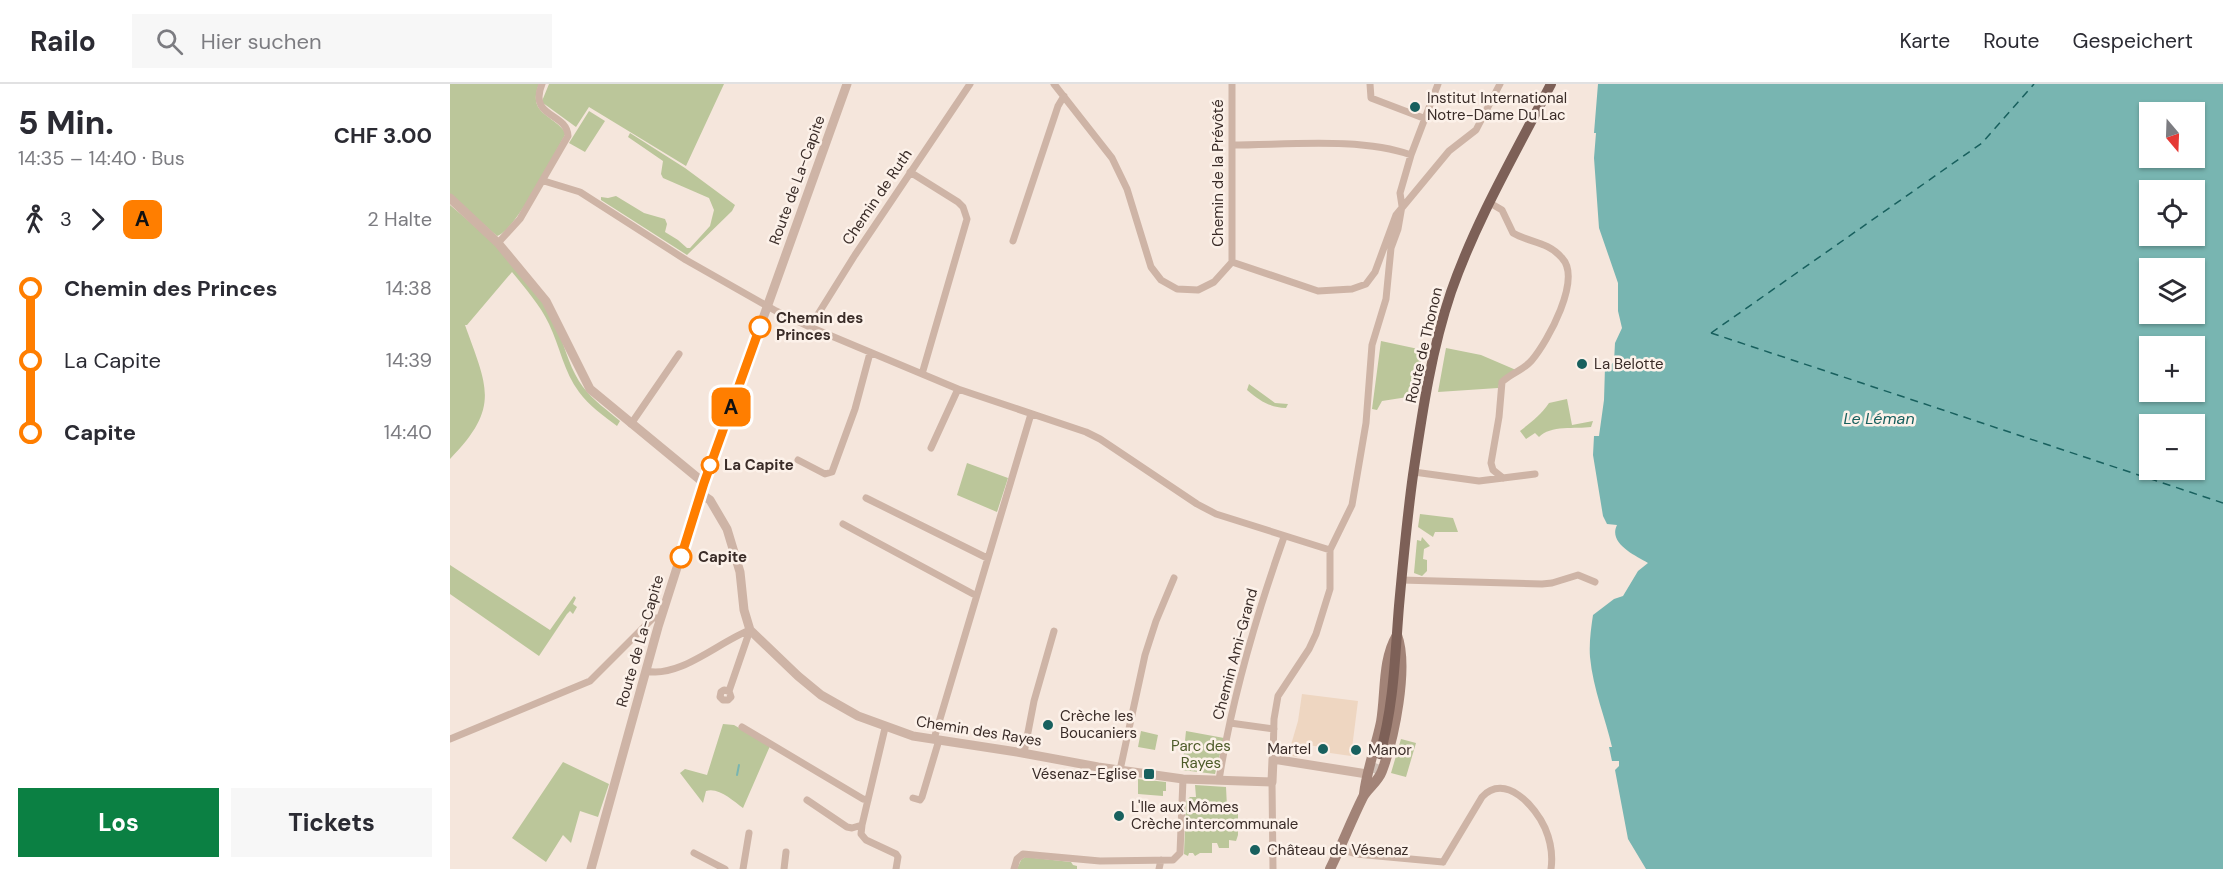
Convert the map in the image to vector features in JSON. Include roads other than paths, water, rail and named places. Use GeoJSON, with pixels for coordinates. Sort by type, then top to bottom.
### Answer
{"type":"FeatureCollection","features":[{"type":"Feature","properties":{"kind":"main road","name":"Route de Thonon"},"geometry":{"type":"LineString","coordinates":[[1364,794],[1379,777],[1392,738],[1402,655],[1397,635],[1401,580],[1414,472],[1428,383],[1444,315],[1460,268],[1490,203],[1551,84]]}},
{"type":"Feature","properties":{"kind":"main road","name":"Route de Thonon"},"geometry":{"type":"LineString","coordinates":[[1330,869],[1364,794],[1381,720],[1389,654],[1397,635]]}},
{"type":"Feature","properties":{"kind":"main road"},"geometry":{"type":"LineString","coordinates":[[1380,754],[1390,707],[1397,635]]}},
{"type":"Feature","properties":{"kind":"main road"},"geometry":{"type":"LineString","coordinates":[[1367,774],[1379,777]]}},
{"type":"Feature","properties":{"kind":"street"},"geometry":{"type":"LineString","coordinates":[[498,243],[520,219],[566,142],[568,133],[563,124],[545,111],[540,104],[538,96],[542,84]]}},
{"type":"Feature","properties":{"kind":"street","name":"Route de La-Capite"},"geometry":{"type":"LineString","coordinates":[[591,869],[661,618],[704,483],[847,84]]}},
{"type":"Feature","properties":{"kind":"street","name":"Chemin de Ruth"},"geometry":{"type":"LineString","coordinates":[[810,327],[970,84]]}},
{"type":"Feature","properties":{"kind":"street"},"geometry":{"type":"LineString","coordinates":[[1054,84],[1112,158],[1127,189],[1151,267],[1161,280],[1177,289],[1198,290],[1214,282],[1232,262],[1318,291],[1333,292],[1360,287],[1369,282],[1375,272],[1391,225],[1402,206],[1449,151],[1476,130],[1500,84]]}},
{"type":"Feature","properties":{"kind":"street","name":"Chemin de la Prévôté"},"geometry":{"type":"LineString","coordinates":[[1232,84],[1232,262]]}},
{"type":"Feature","properties":{"kind":"street"},"geometry":{"type":"LineString","coordinates":[[1370,84],[1371,98],[1426,119]]}},
{"type":"Feature","properties":{"kind":"street"},"geometry":{"type":"LineString","coordinates":[[1273,869],[1272,782],[1278,696],[1309,649],[1326,605],[1330,589],[1330,550],[1352,505],[1357,487],[1366,423],[1372,345],[1386,299],[1391,248],[1398,230],[1402,206],[1400,193],[1411,155],[1438,84]]}},
{"type":"Feature","properties":{"kind":"street"},"geometry":{"type":"LineString","coordinates":[[1013,241],[1058,106],[1064,96]]}},
{"type":"Feature","properties":{"kind":"street"},"geometry":{"type":"LineString","coordinates":[[1232,145],[1324,143],[1395,149],[1411,155]]}},
{"type":"Feature","properties":{"kind":"street"},"geometry":{"type":"LineString","coordinates":[[910,172],[958,201],[968,219],[922,374]]}},
{"type":"Feature","properties":{"kind":"street"},"geometry":{"type":"LineString","coordinates":[[544,180],[580,192],[686,260],[767,306],[810,327],[958,389],[1071,425],[1100,439],[1197,504],[1216,514],[1330,550]]}},
{"type":"Feature","properties":{"kind":"street"},"geometry":{"type":"LineString","coordinates":[[450,198],[498,243],[546,301],[586,384],[594,393],[704,483]]}},
{"type":"Feature","properties":{"kind":"street"},"geometry":{"type":"LineString","coordinates":[[1490,203],[1502,210],[1513,233],[1538,241],[1564,259],[1570,274],[1562,307],[1537,352],[1525,366],[1502,382],[1491,463],[1493,470],[1503,478]]}},
{"type":"Feature","properties":{"kind":"street"},"geometry":{"type":"LineString","coordinates":[[798,460],[825,474],[832,472],[854,410],[870,353]]}},
{"type":"Feature","properties":{"kind":"street"},"geometry":{"type":"LineString","coordinates":[[631,424],[679,354]]}},
{"type":"Feature","properties":{"kind":"street"},"geometry":{"type":"LineString","coordinates":[[931,448],[958,389]]}},
{"type":"Feature","properties":{"kind":"street"},"geometry":{"type":"LineString","coordinates":[[913,798],[920,800],[922,797],[975,595],[1031,414]]}},
{"type":"Feature","properties":{"kind":"street"},"geometry":{"type":"LineString","coordinates":[[1414,472],[1479,481],[1535,474]]}},
{"type":"Feature","properties":{"kind":"street"},"geometry":{"type":"LineString","coordinates":[[701,494],[710,500],[727,530],[740,572],[744,610],[750,630],[729,691]]}},
{"type":"Feature","properties":{"kind":"street"},"geometry":{"type":"LineString","coordinates":[[866,498],[987,558]]}},
{"type":"Feature","properties":{"kind":"street"},"geometry":{"type":"LineString","coordinates":[[843,524],[975,595]]}},
{"type":"Feature","properties":{"kind":"street","name":"Chemin Ami-Grand"},"geometry":{"type":"LineString","coordinates":[[1219,780],[1230,723],[1257,616],[1284,537]]}},
{"type":"Feature","properties":{"kind":"street"},"geometry":{"type":"LineString","coordinates":[[1401,580],[1542,584],[1578,575],[1595,582]]}},
{"type":"Feature","properties":{"kind":"street"},"geometry":{"type":"LineString","coordinates":[[1120,770],[1145,655],[1174,578]]}},
{"type":"Feature","properties":{"kind":"street"},"geometry":{"type":"LineString","coordinates":[[450,739],[590,681],[652,618],[661,618]]}},
{"type":"Feature","properties":{"kind":"street"},"geometry":{"type":"LineString","coordinates":[[646,671],[658,672],[672,669],[750,630]]}},
{"type":"Feature","properties":{"kind":"street","name":"Chemin des Rayes"},"geometry":{"type":"LineString","coordinates":[[750,630],[821,695],[885,728],[936,740],[1183,779],[1272,782]]}},
{"type":"Feature","properties":{"kind":"street"},"geometry":{"type":"LineString","coordinates":[[1024,753],[1034,701],[1054,632]]}},
{"type":"Feature","properties":{"kind":"street"},"geometry":{"type":"LineString","coordinates":[[1230,723],[1274,729]]}},
{"type":"Feature","properties":{"kind":"street"},"geometry":{"type":"LineString","coordinates":[[742,727],[868,800]]}},
{"type":"Feature","properties":{"kind":"street"},"geometry":{"type":"LineString","coordinates":[[885,728],[861,834],[866,840],[896,854],[898,857],[896,869]]}},
{"type":"Feature","properties":{"kind":"street"},"geometry":{"type":"LineString","coordinates":[[1273,759],[1367,774]]}},
{"type":"Feature","properties":{"kind":"street"},"geometry":{"type":"LineString","coordinates":[[1014,869],[1019,856],[1023,854],[1100,861],[1173,860],[1180,853],[1183,779]]}},
{"type":"Feature","properties":{"kind":"street"},"geometry":{"type":"LineString","coordinates":[[1443,862],[1482,797],[1487,791],[1499,788],[1518,794],[1538,814],[1550,844],[1551,869]]}},
{"type":"Feature","properties":{"kind":"street"},"geometry":{"type":"LineString","coordinates":[[807,800],[847,827],[857,828],[862,825]]}},
{"type":"Feature","properties":{"kind":"street"},"geometry":{"type":"LineString","coordinates":[[743,869],[749,832]]}},
{"type":"Feature","properties":{"kind":"street"},"geometry":{"type":"LineString","coordinates":[[1340,849],[1356,854],[1443,862],[1448,869]]}},
{"type":"Feature","properties":{"kind":"street"},"geometry":{"type":"LineString","coordinates":[[784,869],[786,852]]}},
{"type":"Feature","properties":{"kind":"street"},"geometry":{"type":"LineString","coordinates":[[694,853],[725,869]]}},
{"type":"Feature","properties":{"kind":"street"},"geometry":{"type":"LineString","coordinates":[[1159,869],[1161,860]]}},
{"type":"Feature","properties":{"kind":"water","name":"Le Léman"},"geometry":{"type":"Polygon","coordinates":[[[1598,84],[2223,84],[2223,869],[1646,869],[1628,839],[1615,770],[1619,766],[1619,761],[1612,761],[1609,747],[1612,747],[1590,657],[1593,615],[1614,599],[1623,596],[1638,571],[1648,563],[1619,543],[1615,531],[1617,525],[1607,524],[1603,516],[1593,455],[1594,436],[1599,436],[1604,400],[1605,367],[1614,362],[1615,343],[1622,328],[1618,311],[1618,283],[1599,228],[1594,158],[1596,133],[1594,133],[1598,84]]]}},
{"type":"Feature","properties":{"kind":"waterway"},"geometry":{"type":"LineString","coordinates":[[737,775],[739,765]]}},
{"type":"Feature","properties":{"kind":"tunnel"},"geometry":{"type":"LineString","coordinates":[[1368,787],[1380,754]]}},
{"type":"Feature","properties":{"kind":"place","name":"Institut International Notre-Dame Du Lac"},"geometry":{"type":"Point","coordinates":[1415,107]}},
{"type":"Feature","properties":{"kind":"place","name":"Chemin des Princes"},"geometry":{"type":"Point","coordinates":[760,327]}},
{"type":"Feature","properties":{"kind":"place","name":"La Belotte"},"geometry":{"type":"Point","coordinates":[1582,364]}},
{"type":"Feature","properties":{"kind":"place","name":"La Capite"},"geometry":{"type":"Point","coordinates":[710,465]}},
{"type":"Feature","properties":{"kind":"place","name":"Capite"},"geometry":{"type":"Point","coordinates":[681,557]}},
{"type":"Feature","properties":{"kind":"place","name":"Crèche les Boucaniers"},"geometry":{"type":"Point","coordinates":[1048,725]}},
{"type":"Feature","properties":{"kind":"place","name":"Martel"},"geometry":{"type":"Point","coordinates":[1323,749]}},
{"type":"Feature","properties":{"kind":"place","name":"Manor"},"geometry":{"type":"Point","coordinates":[1356,750]}},
{"type":"Feature","properties":{"kind":"place","name":"Vésenaz-Eglise"},"geometry":{"type":"Point","coordinates":[1149,774]}},
{"type":"Feature","properties":{"kind":"place","name":"L'Ile aux Mômes Crèche intercommunale"},"geometry":{"type":"Point","coordinates":[1119,816]}},
{"type":"Feature","properties":{"kind":"place","name":"Château de Vésenaz"},"geometry":{"type":"Point","coordinates":[1255,850]}},
{"type":"Feature","properties":{"kind":"park label","name":"Parc des Rayes"},"geometry":{"type":"Point","coordinates":[1201,754]}}]}
